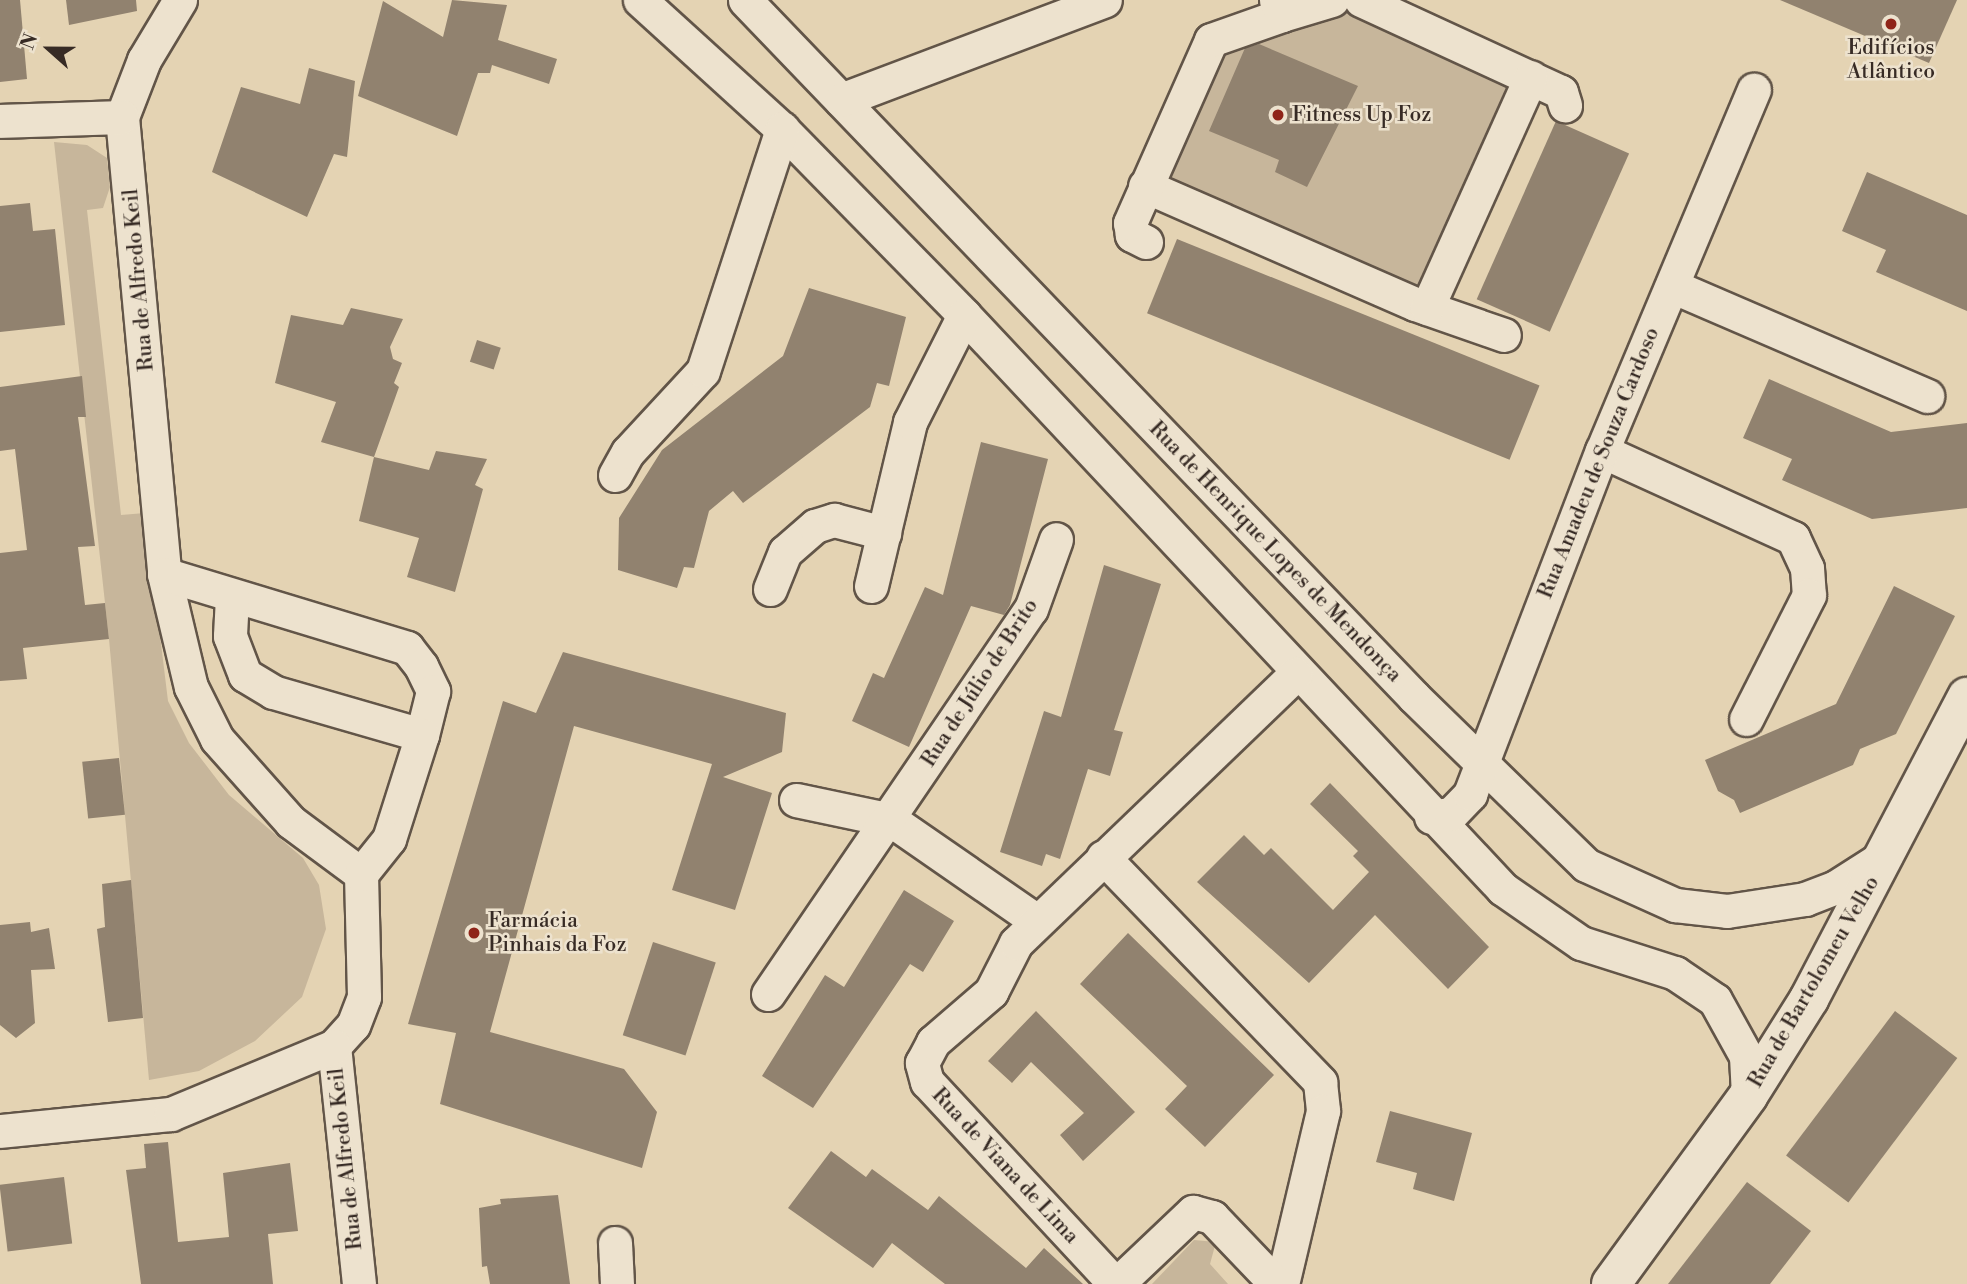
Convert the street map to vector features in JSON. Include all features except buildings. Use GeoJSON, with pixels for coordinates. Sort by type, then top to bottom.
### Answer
{"type":"FeatureCollection","features":[{"type":"Feature","properties":{"kind":"street","name":"Rua de Alfredo Keil"},"geometry":{"type":"LineString","coordinates":[[180,0],[144,60],[121,117],[164,574],[191,687],[217,739],[291,822],[361,874],[364,997],[353,1025],[334,1046],[359,1284]]}},
{"type":"Feature","properties":{"kind":"street"},"geometry":{"type":"LineString","coordinates":[[640,0],[782,130],[964,315],[1431,817],[1540,920],[1581,943],[1675,973],[1715,1000],[1746,1056],[1748,1096]]}},
{"type":"Feature","properties":{"kind":"street","name":"Rua de Henrique Lopes de Mendonça"},"geometry":{"type":"LineString","coordinates":[[745,0],[1480,763],[1586,864],[1675,905],[1727,911],[1777,905],[1836,887],[1888,853]]}},
{"type":"Feature","properties":{"kind":"street"},"geometry":{"type":"LineString","coordinates":[[841,100],[1105,0]]}},
{"type":"Feature","properties":{"kind":"street"},"geometry":{"type":"LineString","coordinates":[[1146,242],[1132,235],[1130,223],[1211,40],[1279,7],[1332,0]]}},
{"type":"Feature","properties":{"kind":"street"},"geometry":{"type":"LineString","coordinates":[[1361,0],[1561,92],[1566,105]]}},
{"type":"Feature","properties":{"kind":"street"},"geometry":{"type":"LineString","coordinates":[[1427,308],[1531,77]]}},
{"type":"Feature","properties":{"kind":"street","name":"Rua Amadeu de Souza Cardoso"},"geometry":{"type":"LineString","coordinates":[[1431,817],[1451,814],[1461,804],[1480,763],[1602,451],[1754,90]]}},
{"type":"Feature","properties":{"kind":"street"},"geometry":{"type":"LineString","coordinates":[[0,121],[121,117]]}},
{"type":"Feature","properties":{"kind":"street"},"geometry":{"type":"LineString","coordinates":[[615,475],[628,452],[703,371],[782,130]]}},
{"type":"Feature","properties":{"kind":"street"},"geometry":{"type":"LineString","coordinates":[[1145,186],[1427,308],[1504,335]]}},
{"type":"Feature","properties":{"kind":"street"},"geometry":{"type":"LineString","coordinates":[[1672,286],[1927,396]]}},
{"type":"Feature","properties":{"kind":"street"},"geometry":{"type":"LineString","coordinates":[[871,586],[910,422],[964,315]]}},
{"type":"Feature","properties":{"kind":"street"},"geometry":{"type":"LineString","coordinates":[[1602,451],[1793,538],[1809,595],[1745,719]]}},
{"type":"Feature","properties":{"kind":"street"},"geometry":{"type":"LineString","coordinates":[[770,589],[785,552],[816,526],[834,520],[884,533]]}},
{"type":"Feature","properties":{"kind":"street","name":"Rua de Júlio de Brito"},"geometry":{"type":"LineString","coordinates":[[768,994],[874,832],[891,820],[1031,608],[1056,539]]}},
{"type":"Feature","properties":{"kind":"street"},"geometry":{"type":"LineString","coordinates":[[164,574],[232,597],[407,648],[433,691],[389,839],[361,874]]}},
{"type":"Feature","properties":{"kind":"street"},"geometry":{"type":"LineString","coordinates":[[232,597],[230,636],[245,675],[273,692],[422,735]]}},
{"type":"Feature","properties":{"kind":"street","name":"Rua de Viana de Lima"},"geometry":{"type":"LineString","coordinates":[[1276,1284],[1212,1217],[1193,1212],[1116,1284],[922,1073],[933,1042],[990,992],[1016,943],[1296,674]]}},
{"type":"Feature","properties":{"kind":"street","name":"Rua de Bartolomeu Velho"},"geometry":{"type":"LineString","coordinates":[[1611,1284],[1748,1096],[1888,853],[1967,697]]}},
{"type":"Feature","properties":{"kind":"street"},"geometry":{"type":"LineString","coordinates":[[796,800],[891,820],[1037,921]]}},
{"type":"Feature","properties":{"kind":"street"},"geometry":{"type":"LineString","coordinates":[[1103,857],[1320,1082],[1323,1111],[1282,1284]]}},
{"type":"Feature","properties":{"kind":"street"},"geometry":{"type":"LineString","coordinates":[[0,1131],[171,1114],[334,1046]]}},
{"type":"Feature","properties":{"kind":"street"},"geometry":{"type":"LineString","coordinates":[[615,1243],[617,1284]]}},
{"type":"Feature","properties":{"kind":"shaded area"},"geometry":{"type":"Polygon","coordinates":[[[1345,8],[1505,85],[1509,97],[1423,289],[1175,186],[1171,174],[1226,45],[1345,8]]]}},
{"type":"Feature","properties":{"kind":"shaded area"},"geometry":{"type":"Polygon","coordinates":[[[54,142],[87,145],[107,158],[110,187],[103,208],[87,210],[121,515],[145,513],[168,701],[189,743],[229,795],[303,858],[319,885],[326,929],[302,997],[255,1041],[199,1071],[149,1080],[109,639],[54,142]]]}},
{"type":"Feature","properties":{"kind":"shaded area"},"geometry":{"type":"Polygon","coordinates":[[[1194,1240],[1216,1242],[1210,1264],[1228,1284],[1152,1284],[1194,1240]]]}},
{"type":"Feature","properties":{"kind":"place","name":"Edifícios Atlântico"},"geometry":{"type":"Point","coordinates":[1891,24]}},
{"type":"Feature","properties":{"kind":"place","name":"Fitness Up Foz"},"geometry":{"type":"Point","coordinates":[1278,115]}},
{"type":"Feature","properties":{"kind":"place","name":"Farmácia Pinhais da Foz"},"geometry":{"type":"Point","coordinates":[474,933]}}]}
